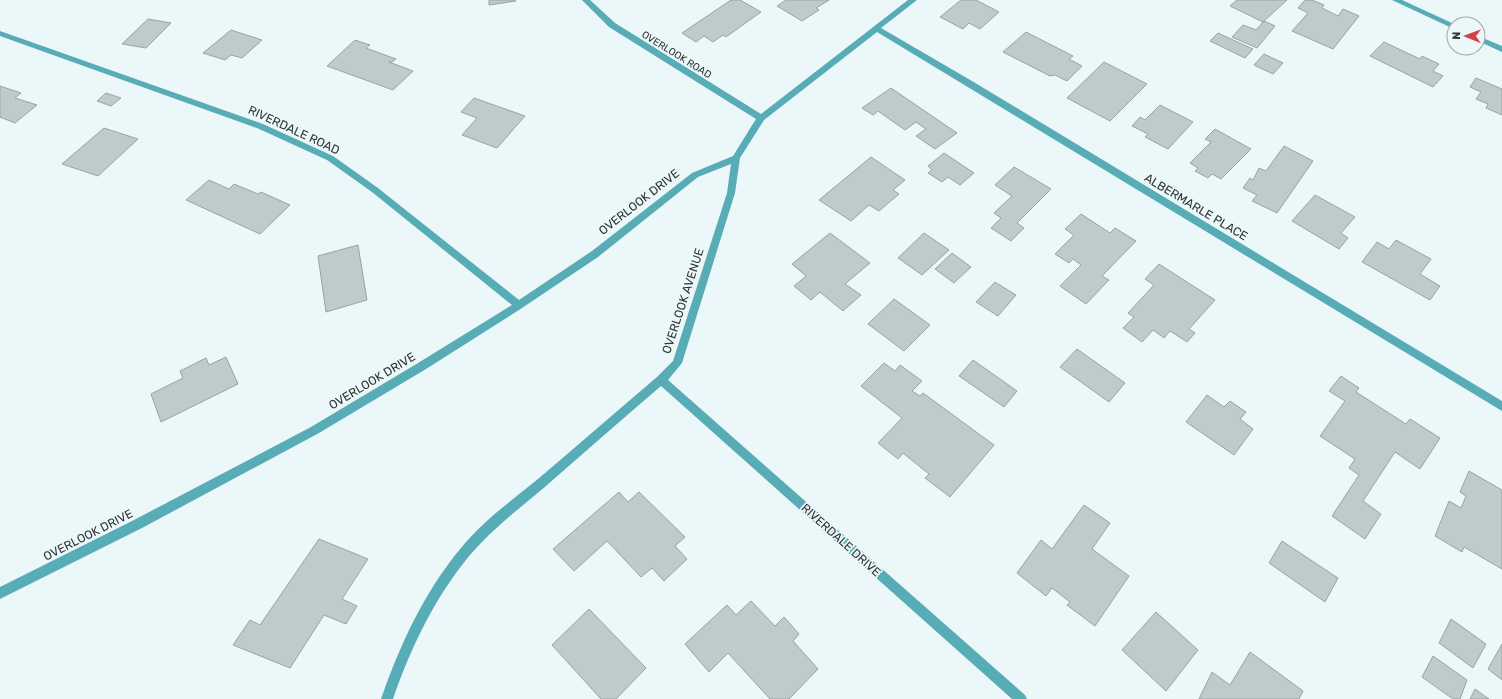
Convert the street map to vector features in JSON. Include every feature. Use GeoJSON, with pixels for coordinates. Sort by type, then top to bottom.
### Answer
{"type":"FeatureCollection","features":[{"type":"Feature","properties":{"kind":"street","name":"OVERLOOK ROAD"},"geometry":{"type":"LineString","coordinates":[[586,0],[612,25],[761,118]]}},
{"type":"Feature","properties":{"kind":"street","name":"OVERLOOK AVENUE"},"geometry":{"type":"LineString","coordinates":[[387,699],[418,622],[439,587],[466,552],[506,512],[661,380],[677,363],[731,193],[736,158],[761,118],[913,0]]}},
{"type":"Feature","properties":{"kind":"street"},"geometry":{"type":"LineString","coordinates":[[1396,0],[1446,23]]}},
{"type":"Feature","properties":{"kind":"street","name":"ALBERMARLE PLACE"},"geometry":{"type":"LineString","coordinates":[[877,29],[1502,406]]}},
{"type":"Feature","properties":{"kind":"street","name":"RIVERDALE ROAD"},"geometry":{"type":"LineString","coordinates":[[0,33],[260,126],[330,158],[375,190],[519,305]]}},
{"type":"Feature","properties":{"kind":"street"},"geometry":{"type":"LineString","coordinates":[[1486,42],[1502,49]]}},
{"type":"Feature","properties":{"kind":"street","name":"OVERLOOK DRIVE"},"geometry":{"type":"LineString","coordinates":[[0,593],[138,524],[315,430],[422,366],[519,305],[595,254],[695,175],[736,158]]}},
{"type":"Feature","properties":{"kind":"street","name":"RIVERDALE DRIVE"},"geometry":{"type":"LineString","coordinates":[[661,380],[1020,699]]}},
{"type":"Feature","properties":{"kind":"building"},"geometry":{"type":"Polygon","coordinates":[[[489,0],[515,0],[516,1],[489,5],[489,0]]]}},
{"type":"Feature","properties":{"kind":"building"},"geometry":{"type":"Polygon","coordinates":[[[731,0],[740,0],[761,12],[726,37],[723,35],[713,42],[704,36],[696,42],[682,33],[731,0]]]}},
{"type":"Feature","properties":{"kind":"building"},"geometry":{"type":"Polygon","coordinates":[[[786,0],[829,0],[816,8],[819,10],[802,21],[777,6],[786,0]]]}},
{"type":"Feature","properties":{"kind":"building"},"geometry":{"type":"Polygon","coordinates":[[[961,0],[976,0],[999,12],[980,29],[969,23],[963,29],[940,17],[961,0]]]}},
{"type":"Feature","properties":{"kind":"building"},"geometry":{"type":"Polygon","coordinates":[[[1237,0],[1287,0],[1263,22],[1230,6],[1237,0]]]}},
{"type":"Feature","properties":{"kind":"building"},"geometry":{"type":"Polygon","coordinates":[[[1305,0],[1312,0],[1324,5],[1322,8],[1338,16],[1343,9],[1359,16],[1333,49],[1292,31],[1308,13],[1298,8],[1305,0]]]}},
{"type":"Feature","properties":{"kind":"building"},"geometry":{"type":"Polygon","coordinates":[[[148,19],[171,23],[146,48],[122,44],[148,19]]]}},
{"type":"Feature","properties":{"kind":"building"},"geometry":{"type":"Polygon","coordinates":[[[1264,21],[1275,26],[1257,48],[1232,37],[1243,25],[1256,30],[1264,21]]]}},
{"type":"Feature","properties":{"kind":"building"},"geometry":{"type":"Polygon","coordinates":[[[231,30],[262,40],[242,58],[231,55],[225,60],[203,53],[231,30]]]}},
{"type":"Feature","properties":{"kind":"building"},"geometry":{"type":"Polygon","coordinates":[[[1026,32],[1073,56],[1069,59],[1082,66],[1067,81],[1055,75],[1050,76],[1003,52],[1026,32]]]}},
{"type":"Feature","properties":{"kind":"building"},"geometry":{"type":"Polygon","coordinates":[[[1218,33],[1253,49],[1245,58],[1210,41],[1218,33]]]}},
{"type":"Feature","properties":{"kind":"building"},"geometry":{"type":"Polygon","coordinates":[[[355,40],[370,45],[366,48],[396,59],[389,62],[413,71],[393,90],[327,66],[355,40]]]}},
{"type":"Feature","properties":{"kind":"building"},"geometry":{"type":"Polygon","coordinates":[[[1384,42],[1420,59],[1422,56],[1439,64],[1433,71],[1443,76],[1433,87],[1370,56],[1384,42]]]}},
{"type":"Feature","properties":{"kind":"building"},"geometry":{"type":"Polygon","coordinates":[[[1264,54],[1283,63],[1273,74],[1254,65],[1264,54]]]}},
{"type":"Feature","properties":{"kind":"building"},"geometry":{"type":"Polygon","coordinates":[[[1104,62],[1147,84],[1110,121],[1067,98],[1104,62]]]}},
{"type":"Feature","properties":{"kind":"building"},"geometry":{"type":"Polygon","coordinates":[[[1476,78],[1502,89],[1502,115],[1486,108],[1488,104],[1476,99],[1481,92],[1470,87],[1476,78]]]}},
{"type":"Feature","properties":{"kind":"building"},"geometry":{"type":"Polygon","coordinates":[[[0,86],[21,93],[15,98],[37,105],[15,123],[0,117],[0,86]]]}},
{"type":"Feature","properties":{"kind":"building"},"geometry":{"type":"Polygon","coordinates":[[[891,88],[957,133],[935,149],[916,136],[926,129],[916,122],[905,130],[878,111],[873,115],[862,108],[891,88]]]}},
{"type":"Feature","properties":{"kind":"building"},"geometry":{"type":"Polygon","coordinates":[[[106,93],[121,98],[111,106],[97,101],[106,93]]]}},
{"type":"Feature","properties":{"kind":"building"},"geometry":{"type":"Polygon","coordinates":[[[474,98],[525,116],[497,148],[462,135],[477,118],[461,112],[474,98]]]}},
{"type":"Feature","properties":{"kind":"building"},"geometry":{"type":"Polygon","coordinates":[[[1160,105],[1193,122],[1168,149],[1145,137],[1148,134],[1132,126],[1140,117],[1145,120],[1160,105]]]}},
{"type":"Feature","properties":{"kind":"building"},"geometry":{"type":"Polygon","coordinates":[[[104,128],[138,139],[98,176],[62,164],[104,128]]]}},
{"type":"Feature","properties":{"kind":"building"},"geometry":{"type":"Polygon","coordinates":[[[1215,129],[1251,149],[1221,179],[1212,174],[1208,178],[1195,171],[1198,168],[1190,163],[1211,142],[1205,139],[1215,129]]]}},
{"type":"Feature","properties":{"kind":"building"},"geometry":{"type":"Polygon","coordinates":[[[1284,146],[1313,161],[1277,213],[1252,201],[1257,195],[1243,188],[1250,178],[1253,180],[1259,168],[1266,171],[1284,146]]]}},
{"type":"Feature","properties":{"kind":"building"},"geometry":{"type":"Polygon","coordinates":[[[944,153],[974,173],[960,185],[948,177],[942,182],[928,173],[932,170],[928,166],[944,153]]]}},
{"type":"Feature","properties":{"kind":"building"},"geometry":{"type":"Polygon","coordinates":[[[871,157],[905,180],[893,190],[899,194],[879,211],[869,205],[851,221],[819,200],[871,157]]]}},
{"type":"Feature","properties":{"kind":"building"},"geometry":{"type":"Polygon","coordinates":[[[1014,167],[1051,189],[1017,223],[1024,228],[1011,241],[991,228],[1001,218],[994,213],[1012,196],[995,185],[1014,167]]]}},
{"type":"Feature","properties":{"kind":"building"},"geometry":{"type":"Polygon","coordinates":[[[209,180],[229,189],[234,184],[258,194],[261,192],[290,205],[260,234],[186,200],[209,180]]]}},
{"type":"Feature","properties":{"kind":"building"},"geometry":{"type":"Polygon","coordinates":[[[1315,195],[1355,217],[1341,233],[1348,238],[1339,249],[1292,221],[1315,195]]]}},
{"type":"Feature","properties":{"kind":"building"},"geometry":{"type":"Polygon","coordinates":[[[1081,214],[1110,233],[1115,228],[1136,241],[1102,276],[1109,280],[1086,304],[1060,286],[1081,265],[1073,259],[1069,263],[1055,254],[1074,235],[1065,229],[1081,214]]]}},
{"type":"Feature","properties":{"kind":"building"},"geometry":{"type":"Polygon","coordinates":[[[830,233],[870,263],[845,284],[861,295],[843,311],[820,292],[811,300],[794,286],[806,276],[792,264],[830,233]]]}},
{"type":"Feature","properties":{"kind":"building"},"geometry":{"type":"Polygon","coordinates":[[[924,233],[949,250],[922,275],[898,258],[924,233]]]}},
{"type":"Feature","properties":{"kind":"building"},"geometry":{"type":"Polygon","coordinates":[[[1396,240],[1431,259],[1420,274],[1440,286],[1430,300],[1362,262],[1377,242],[1389,249],[1396,240]]]}},
{"type":"Feature","properties":{"kind":"building"},"geometry":{"type":"Polygon","coordinates":[[[358,245],[367,300],[326,312],[318,256],[358,245]]]}},
{"type":"Feature","properties":{"kind":"building"},"geometry":{"type":"Polygon","coordinates":[[[952,253],[971,267],[954,283],[935,269],[952,253]]]}},
{"type":"Feature","properties":{"kind":"building"},"geometry":{"type":"Polygon","coordinates":[[[1159,264],[1215,300],[1189,329],[1195,333],[1187,342],[1170,331],[1164,338],[1153,330],[1142,342],[1123,328],[1134,317],[1128,313],[1154,285],[1145,279],[1159,264]]]}},
{"type":"Feature","properties":{"kind":"building"},"geometry":{"type":"Polygon","coordinates":[[[995,282],[1016,295],[998,316],[976,302],[995,282]]]}},
{"type":"Feature","properties":{"kind":"building"},"geometry":{"type":"Polygon","coordinates":[[[894,299],[930,325],[904,351],[868,324],[894,299]]]}},
{"type":"Feature","properties":{"kind":"building"},"geometry":{"type":"Polygon","coordinates":[[[1077,349],[1125,383],[1109,402],[1060,367],[1077,349]]]}},
{"type":"Feature","properties":{"kind":"building"},"geometry":{"type":"Polygon","coordinates":[[[226,357],[238,384],[161,422],[151,394],[183,378],[180,371],[206,358],[209,365],[226,357]]]}},
{"type":"Feature","properties":{"kind":"building"},"geometry":{"type":"Polygon","coordinates":[[[973,360],[1017,391],[1004,407],[959,376],[973,360]]]}},
{"type":"Feature","properties":{"kind":"building"},"geometry":{"type":"Polygon","coordinates":[[[884,363],[895,371],[900,365],[922,381],[912,391],[920,396],[923,393],[994,445],[950,497],[925,478],[929,474],[903,453],[898,459],[878,443],[902,418],[861,386],[884,363]]]}},
{"type":"Feature","properties":{"kind":"building"},"geometry":{"type":"Polygon","coordinates":[[[1341,376],[1359,388],[1356,392],[1406,424],[1410,419],[1440,438],[1420,469],[1395,452],[1363,501],[1381,514],[1365,539],[1332,516],[1359,475],[1349,468],[1355,459],[1320,436],[1345,401],[1329,391],[1341,376]]]}},
{"type":"Feature","properties":{"kind":"building"},"geometry":{"type":"Polygon","coordinates":[[[1207,395],[1224,407],[1230,401],[1246,412],[1240,419],[1253,429],[1234,455],[1186,422],[1207,395]]]}},
{"type":"Feature","properties":{"kind":"building"},"geometry":{"type":"Polygon","coordinates":[[[1469,471],[1502,490],[1502,569],[1464,547],[1462,552],[1435,536],[1449,501],[1461,508],[1466,496],[1460,492],[1469,471]]]}},
{"type":"Feature","properties":{"kind":"building"},"geometry":{"type":"Polygon","coordinates":[[[619,492],[628,502],[639,492],[685,537],[675,546],[687,559],[664,581],[652,568],[641,577],[607,541],[574,571],[553,549],[619,492]]]}},
{"type":"Feature","properties":{"kind":"building"},"geometry":{"type":"Polygon","coordinates":[[[1084,505],[1110,523],[1092,549],[1129,576],[1095,626],[1067,605],[1070,602],[1052,588],[1046,596],[1017,573],[1041,540],[1052,549],[1084,505]]]}},
{"type":"Feature","properties":{"kind":"building"},"geometry":{"type":"Polygon","coordinates":[[[319,539],[368,559],[342,599],[357,606],[346,624],[324,615],[290,668],[233,645],[250,620],[260,625],[319,539]]]}},
{"type":"Feature","properties":{"kind":"building"},"geometry":{"type":"Polygon","coordinates":[[[1282,541],[1338,578],[1325,602],[1269,563],[1282,541]]]}},
{"type":"Feature","properties":{"kind":"building"},"geometry":{"type":"Polygon","coordinates":[[[751,601],[775,626],[784,617],[799,634],[793,641],[818,669],[789,699],[770,699],[728,653],[709,672],[685,644],[727,605],[736,615],[751,601]]]}},
{"type":"Feature","properties":{"kind":"building"},"geometry":{"type":"Polygon","coordinates":[[[589,609],[646,668],[616,699],[601,699],[552,645],[589,609]]]}},
{"type":"Feature","properties":{"kind":"building"},"geometry":{"type":"Polygon","coordinates":[[[1156,612],[1198,650],[1166,691],[1122,650],[1156,612]]]}},
{"type":"Feature","properties":{"kind":"building"},"geometry":{"type":"Polygon","coordinates":[[[1451,619],[1486,644],[1473,668],[1439,643],[1451,619]]]}},
{"type":"Feature","properties":{"kind":"building"},"geometry":{"type":"Polygon","coordinates":[[[1502,644],[1502,680],[1488,669],[1502,644]]]}},
{"type":"Feature","properties":{"kind":"building"},"geometry":{"type":"Polygon","coordinates":[[[1250,652],[1303,691],[1299,699],[1199,699],[1212,672],[1230,685],[1250,652]]]}},
{"type":"Feature","properties":{"kind":"building"},"geometry":{"type":"Polygon","coordinates":[[[1433,656],[1467,680],[1460,699],[1453,699],[1422,677],[1433,656]]]}},
{"type":"Feature","properties":{"kind":"building"},"geometry":{"type":"Polygon","coordinates":[[[1475,689],[1489,699],[1470,699],[1475,689]]]}}]}
